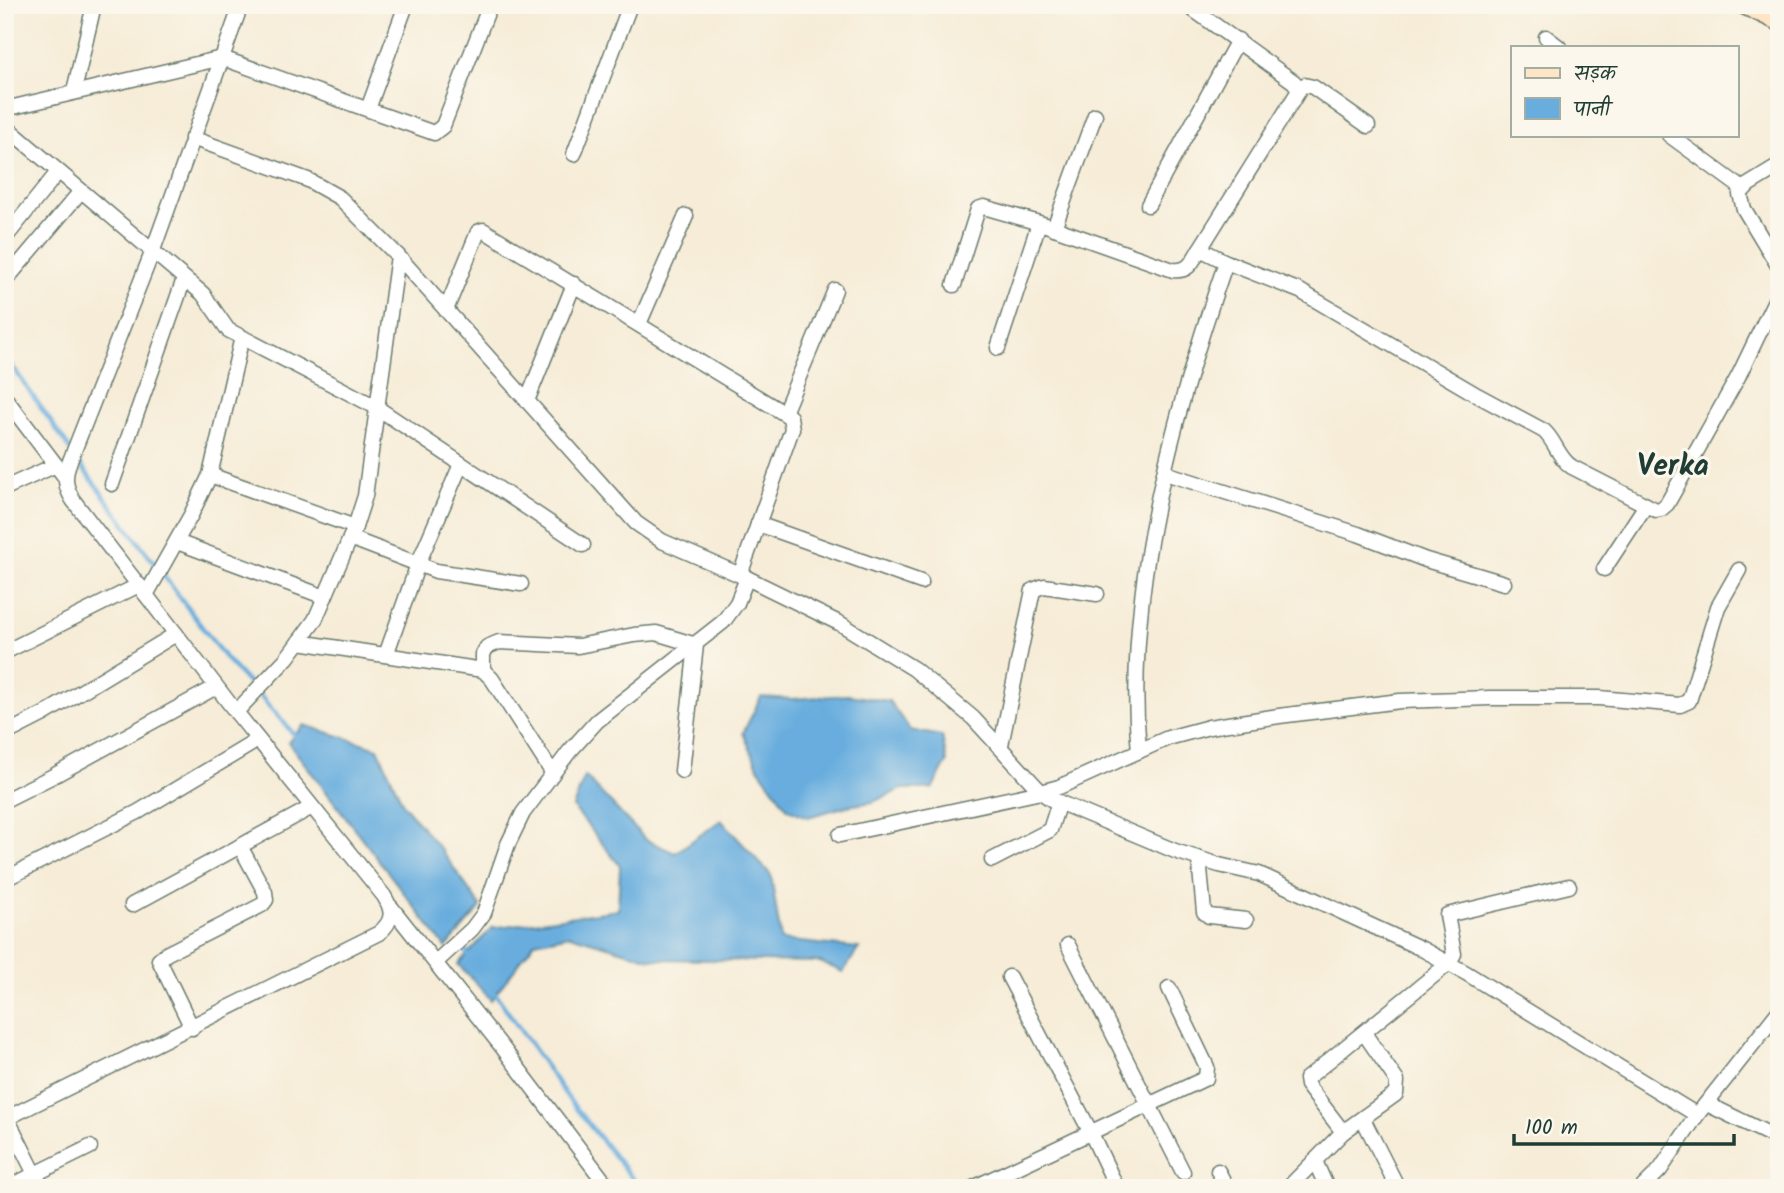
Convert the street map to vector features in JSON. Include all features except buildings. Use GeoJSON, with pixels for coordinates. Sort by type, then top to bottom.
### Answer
{"type":"FeatureCollection","features":[{"type":"Feature","properties":{"kind":"main road"},"geometry":{"type":"LineString","coordinates":[[1745,5],[1779,21]]}},
{"type":"Feature","properties":{"kind":"street"},"geometry":{"type":"LineString","coordinates":[[74,91],[94,5]]}},
{"type":"Feature","properties":{"kind":"street"},"geometry":{"type":"LineString","coordinates":[[61,471],[152,253],[241,5]]}},
{"type":"Feature","properties":{"kind":"street"},"geometry":{"type":"LineString","coordinates":[[368,109],[406,5]]}},
{"type":"Feature","properties":{"kind":"street"},"geometry":{"type":"LineString","coordinates":[[5,109],[222,58],[434,132],[439,131],[443,127],[491,5]]}},
{"type":"Feature","properties":{"kind":"street"},"geometry":{"type":"LineString","coordinates":[[574,154],[630,5]]}},
{"type":"Feature","properties":{"kind":"street"},"geometry":{"type":"LineString","coordinates":[[1187,5],[1238,40],[1294,82],[1298,88]]}},
{"type":"Feature","properties":{"kind":"street"},"geometry":{"type":"LineString","coordinates":[[1546,37],[1558,46]]}},
{"type":"Feature","properties":{"kind":"street"},"geometry":{"type":"LineString","coordinates":[[1148,205],[1238,40]]}},
{"type":"Feature","properties":{"kind":"street"},"geometry":{"type":"LineString","coordinates":[[954,285],[980,208],[984,207],[1047,225],[1181,271],[1189,267],[1298,88],[1304,85],[1313,87],[1368,126]]}},
{"type":"Feature","properties":{"kind":"street"},"geometry":{"type":"LineString","coordinates":[[998,348],[1095,115]]}},
{"type":"Feature","properties":{"kind":"street"},"geometry":{"type":"LineString","coordinates":[[5,126],[209,300],[224,327],[376,407],[583,545]]}},
{"type":"Feature","properties":{"kind":"street"},"geometry":{"type":"LineString","coordinates":[[1670,136],[1743,189]]}},
{"type":"Feature","properties":{"kind":"street"},"geometry":{"type":"LineString","coordinates":[[192,138],[324,188],[340,198],[398,256],[636,523],[662,541],[841,624],[895,656],[942,691],[1000,746],[1041,792],[1059,802],[1199,859],[1259,873],[1448,964],[1702,1109],[1779,1139]]}},
{"type":"Feature","properties":{"kind":"street"},"geometry":{"type":"LineString","coordinates":[[1779,166],[1743,189],[1741,200],[1779,267]]}},
{"type":"Feature","properties":{"kind":"street"},"geometry":{"type":"LineString","coordinates":[[5,238],[58,172]]}},
{"type":"Feature","properties":{"kind":"street"},"geometry":{"type":"LineString","coordinates":[[5,281],[81,191]]}},
{"type":"Feature","properties":{"kind":"street"},"geometry":{"type":"LineString","coordinates":[[639,324],[686,216]]}},
{"type":"Feature","properties":{"kind":"street"},"geometry":{"type":"LineString","coordinates":[[436,962],[472,929],[484,913],[508,845],[523,813],[552,772],[597,721],[696,645],[731,613],[758,524],[792,429],[790,417],[784,413],[483,230],[478,232],[446,310]]}},
{"type":"Feature","properties":{"kind":"street"},"geometry":{"type":"LineString","coordinates":[[1200,249],[1300,291],[1477,395],[1544,431],[1561,458],[1572,467],[1656,510],[1667,504],[1738,377],[1779,292]]}},
{"type":"Feature","properties":{"kind":"street"},"geometry":{"type":"LineString","coordinates":[[236,712],[299,642],[315,620],[353,533],[365,496],[398,256]]}},
{"type":"Feature","properties":{"kind":"street"},"geometry":{"type":"LineString","coordinates":[[1139,751],[1135,698],[1144,583],[1165,473],[1190,373],[1226,262]]}},
{"type":"Feature","properties":{"kind":"street"},"geometry":{"type":"LineString","coordinates":[[112,484],[184,279]]}},
{"type":"Feature","properties":{"kind":"street"},"geometry":{"type":"LineString","coordinates":[[527,401],[574,284]]}},
{"type":"Feature","properties":{"kind":"street"},"geometry":{"type":"LineString","coordinates":[[784,413],[835,290]]}},
{"type":"Feature","properties":{"kind":"street"},"geometry":{"type":"LineString","coordinates":[[5,652],[142,590],[177,542],[210,475],[242,337]]}},
{"type":"Feature","properties":{"kind":"street"},"geometry":{"type":"LineString","coordinates":[[5,398],[61,471],[73,500],[216,687],[436,962],[609,1188]]}},
{"type":"Feature","properties":{"kind":"street"},"geometry":{"type":"LineString","coordinates":[[386,655],[418,564],[461,464]]}},
{"type":"Feature","properties":{"kind":"street"},"geometry":{"type":"LineString","coordinates":[[5,488],[61,471]]}},
{"type":"Feature","properties":{"kind":"street"},"geometry":{"type":"LineString","coordinates":[[1165,473],[1358,534],[1426,560],[1504,583]]}},
{"type":"Feature","properties":{"kind":"street"},"geometry":{"type":"LineString","coordinates":[[210,475],[353,533],[418,564],[449,574],[521,584]]}},
{"type":"Feature","properties":{"kind":"street"},"geometry":{"type":"LineString","coordinates":[[1604,569],[1646,505]]}},
{"type":"Feature","properties":{"kind":"street"},"geometry":{"type":"LineString","coordinates":[[758,524],[921,582]]}},
{"type":"Feature","properties":{"kind":"street"},"geometry":{"type":"LineString","coordinates":[[177,542],[326,597]]}},
{"type":"Feature","properties":{"kind":"street"},"geometry":{"type":"LineString","coordinates":[[840,835],[1041,792],[1168,738],[1209,727],[1400,701],[1599,698],[1680,705],[1689,701],[1718,607],[1739,570]]}},
{"type":"Feature","properties":{"kind":"street"},"geometry":{"type":"LineString","coordinates":[[1000,746],[1033,590],[1044,586],[1097,594]]}},
{"type":"Feature","properties":{"kind":"street"},"geometry":{"type":"LineString","coordinates":[[5,734],[44,714],[176,634]]}},
{"type":"Feature","properties":{"kind":"street"},"geometry":{"type":"LineString","coordinates":[[483,670],[483,653],[487,647],[499,642],[578,646],[656,634],[696,645]]}},
{"type":"Feature","properties":{"kind":"street"},"geometry":{"type":"LineString","coordinates":[[299,642],[483,670],[492,678],[552,772]]}},
{"type":"Feature","properties":{"kind":"street"},"geometry":{"type":"LineString","coordinates":[[682,771],[696,645]]}},
{"type":"Feature","properties":{"kind":"street"},"geometry":{"type":"LineString","coordinates":[[5,800],[216,687]]}},
{"type":"Feature","properties":{"kind":"street"},"geometry":{"type":"LineString","coordinates":[[5,879],[138,812],[258,740]]}},
{"type":"Feature","properties":{"kind":"street"},"geometry":{"type":"LineString","coordinates":[[992,860],[1050,830],[1059,802]]}},
{"type":"Feature","properties":{"kind":"street"},"geometry":{"type":"LineString","coordinates":[[132,905],[312,807]]}},
{"type":"Feature","properties":{"kind":"street"},"geometry":{"type":"LineString","coordinates":[[192,1028],[159,960],[262,905],[266,900],[265,892],[240,846]]}},
{"type":"Feature","properties":{"kind":"street"},"geometry":{"type":"LineString","coordinates":[[1199,859],[1204,912],[1246,920]]}},
{"type":"Feature","properties":{"kind":"street"},"geometry":{"type":"LineString","coordinates":[[1343,1132],[1305,1082],[1448,964],[1454,954],[1446,918],[1449,914],[1569,886]]}},
{"type":"Feature","properties":{"kind":"street"},"geometry":{"type":"LineString","coordinates":[[39,1181],[6,1119],[379,933],[391,919],[391,907]]}},
{"type":"Feature","properties":{"kind":"street"},"geometry":{"type":"LineString","coordinates":[[1068,944],[1183,1171]]}},
{"type":"Feature","properties":{"kind":"street"},"geometry":{"type":"LineString","coordinates":[[1009,977],[1117,1188]]}},
{"type":"Feature","properties":{"kind":"street"},"geometry":{"type":"LineString","coordinates":[[973,1188],[1090,1131],[1201,1082],[1208,1073],[1207,1068],[1169,988]]}},
{"type":"Feature","properties":{"kind":"street"},"geometry":{"type":"LineString","coordinates":[[1642,1188],[1660,1170],[1702,1109],[1779,1011]]}},
{"type":"Feature","properties":{"kind":"street"},"geometry":{"type":"LineString","coordinates":[[1288,1188],[1343,1132],[1396,1094],[1396,1081],[1364,1033]]}},
{"type":"Feature","properties":{"kind":"street"},"geometry":{"type":"LineString","coordinates":[[1363,1119],[1398,1188]]}},
{"type":"Feature","properties":{"kind":"street"},"geometry":{"type":"LineString","coordinates":[[7,1188],[39,1181],[90,1147]]}},
{"type":"Feature","properties":{"kind":"street"},"geometry":{"type":"LineString","coordinates":[[1315,1161],[1328,1188]]}},
{"type":"Feature","properties":{"kind":"street"},"geometry":{"type":"LineString","coordinates":[[1218,1171],[1227,1188]]}},
{"type":"Feature","properties":{"kind":"water"},"geometry":{"type":"Polygon","coordinates":[[[848,695],[889,701],[910,730],[942,736],[947,762],[932,789],[902,789],[873,802],[808,817],[788,809],[759,769],[743,733],[761,697],[792,699],[848,695]]]}},
{"type":"Feature","properties":{"kind":"water"},"geometry":{"type":"Polygon","coordinates":[[[304,725],[378,748],[403,804],[442,851],[481,907],[446,948],[288,742],[304,725]]]}},
{"type":"Feature","properties":{"kind":"water"},"geometry":{"type":"Polygon","coordinates":[[[585,776],[646,840],[675,853],[721,820],[771,875],[781,940],[859,948],[843,972],[820,962],[651,959],[570,935],[535,942],[491,1000],[458,964],[492,928],[618,910],[620,866],[573,807],[585,776]]]}},
{"type":"Feature","properties":{"kind":"waterway"},"geometry":{"type":"LineString","coordinates":[[5,356],[70,449]]}},
{"type":"Feature","properties":{"kind":"waterway"},"geometry":{"type":"LineString","coordinates":[[80,464],[226,659],[251,686]]}},
{"type":"Feature","properties":{"kind":"waterway"},"geometry":{"type":"LineString","coordinates":[[261,697],[298,739]]}},
{"type":"Feature","properties":{"kind":"waterway"},"geometry":{"type":"LineString","coordinates":[[463,948],[469,956]]}},
{"type":"Feature","properties":{"kind":"waterway"},"geometry":{"type":"LineString","coordinates":[[492,989],[570,1101],[640,1188]]}},
{"type":"Feature","properties":{"kind":"district","name":"Verka"},"geometry":{"type":"Point","coordinates":[1673,465]}}]}
